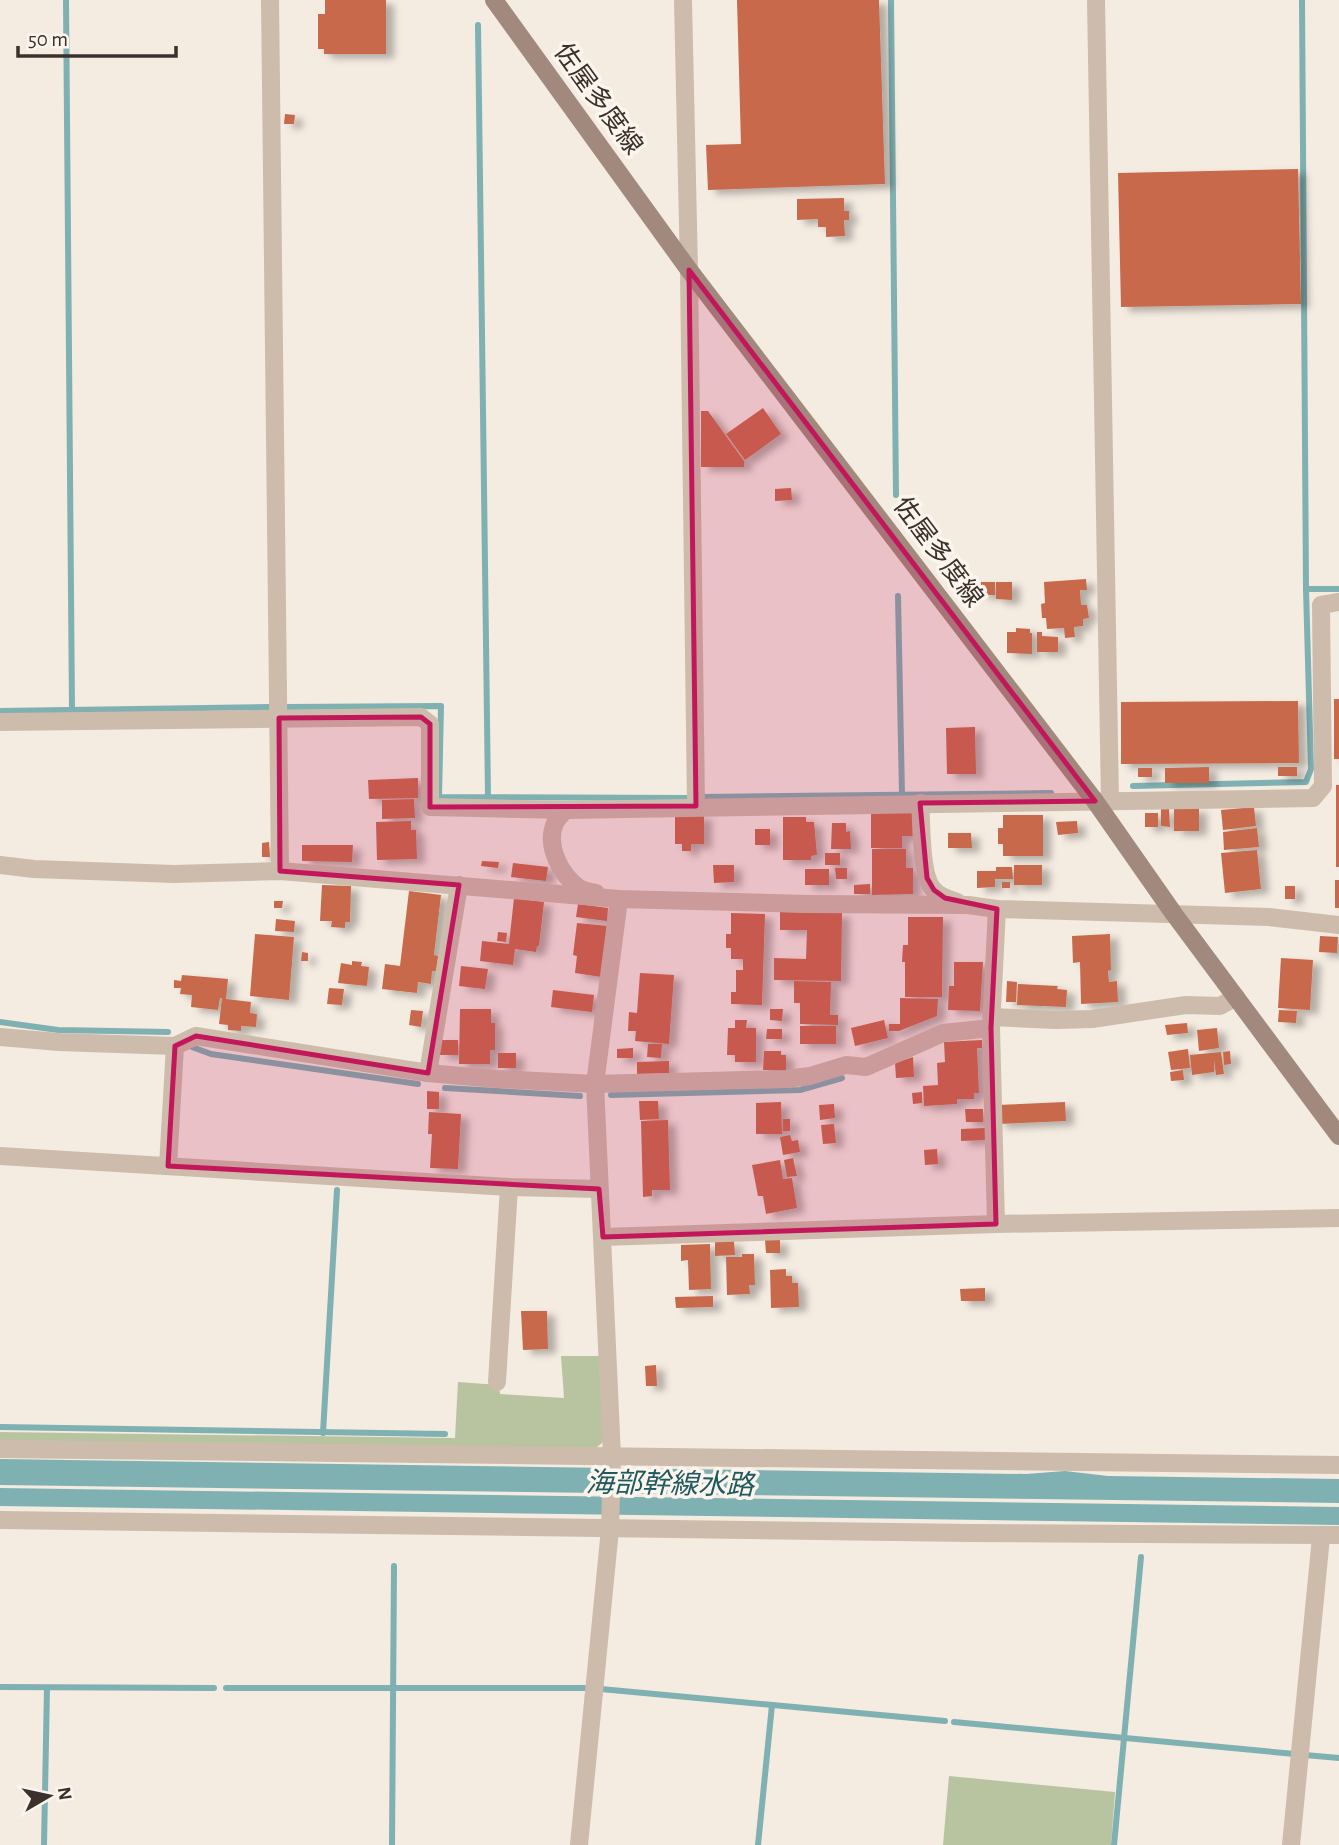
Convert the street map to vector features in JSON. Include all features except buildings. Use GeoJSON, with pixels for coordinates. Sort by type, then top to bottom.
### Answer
{"type":"FeatureCollection","features":[{"type":"Feature","properties":{"kind":"main road","name":"佐屋多度線"},"geometry":{"type":"LineString","coordinates":[[494,0],[689,270],[1103,801],[1174,914],[1339,1136]]}},
{"type":"Feature","properties":{"kind":"street"},"geometry":{"type":"LineString","coordinates":[[270,0],[280,871]]}},
{"type":"Feature","properties":{"kind":"street"},"geometry":{"type":"LineString","coordinates":[[683,0],[695,806]]}},
{"type":"Feature","properties":{"kind":"street"},"geometry":{"type":"LineString","coordinates":[[1096,0],[1103,801]]}},
{"type":"Feature","properties":{"kind":"street"},"geometry":{"type":"LineString","coordinates":[[0,722],[421,717],[430,724],[430,807],[565,810],[1312,798],[1323,786],[1321,605],[1339,602]]}},
{"type":"Feature","properties":{"kind":"street"},"geometry":{"type":"LineString","coordinates":[[920,803],[927,878],[934,890],[945,898],[968,905]]}},
{"type":"Feature","properties":{"kind":"street"},"geometry":{"type":"LineString","coordinates":[[565,810],[555,824],[552,842],[554,855],[565,873],[581,890],[619,900]]}},
{"type":"Feature","properties":{"kind":"street"},"geometry":{"type":"LineString","coordinates":[[0,865],[34,869],[174,874],[280,871],[619,900],[968,905],[997,909],[1269,917],[1339,925]]}},
{"type":"Feature","properties":{"kind":"street"},"geometry":{"type":"LineString","coordinates":[[428,1073],[459,885]]}},
{"type":"Feature","properties":{"kind":"street"},"geometry":{"type":"LineString","coordinates":[[579,1845],[610,1524],[612,1459],[595,1084],[619,900]]}},
{"type":"Feature","properties":{"kind":"street"},"geometry":{"type":"LineString","coordinates":[[996,1224],[992,1022],[997,909]]}},
{"type":"Feature","properties":{"kind":"street"},"geometry":{"type":"LineString","coordinates":[[0,1037],[46,1042],[175,1046],[195,1036],[428,1073],[595,1084],[786,1079],[810,1076],[846,1065],[866,1067],[943,1034],[992,1022],[1092,1019],[1185,1005],[1220,1006],[1236,997]]}},
{"type":"Feature","properties":{"kind":"street"},"geometry":{"type":"LineString","coordinates":[[168,1166],[175,1046]]}},
{"type":"Feature","properties":{"kind":"street"},"geometry":{"type":"LineString","coordinates":[[0,1156],[509,1187],[599,1189]]}},
{"type":"Feature","properties":{"kind":"street"},"geometry":{"type":"LineString","coordinates":[[498,1382],[509,1187]]}},
{"type":"Feature","properties":{"kind":"street"},"geometry":{"type":"LineString","coordinates":[[603,1237],[996,1224],[1339,1218]]}},
{"type":"Feature","properties":{"kind":"street"},"geometry":{"type":"LineString","coordinates":[[0,1449],[612,1459],[1339,1465]]}},
{"type":"Feature","properties":{"kind":"street"},"geometry":{"type":"LineString","coordinates":[[0,1520],[610,1524],[1330,1536],[1291,1845]]}},
{"type":"Feature","properties":{"kind":"highlighted area"},"geometry":{"type":"Polygon","coordinates":[[[689,270],[1095,801],[920,803],[927,878],[934,890],[945,898],[997,909],[991,1028],[996,1224],[603,1237],[599,1189],[168,1166],[175,1046],[196,1036],[428,1073],[459,885],[280,871],[279,718],[421,717],[430,724],[430,807],[696,806],[689,270]]]}},
{"type":"Feature","properties":{"kind":"green space"},"geometry":{"type":"Polygon","coordinates":[[[561,1356],[599,1356],[603,1442],[596,1448],[0,1441],[0,1432],[455,1438],[458,1382],[499,1385],[500,1394],[564,1398],[561,1356]]]}},
{"type":"Feature","properties":{"kind":"green space"},"geometry":{"type":"Polygon","coordinates":[[[949,1776],[1115,1792],[1111,1845],[943,1845],[949,1776]]]}},
{"type":"Feature","properties":{"kind":"water","name":"海部幹線水路"},"geometry":{"type":"Polygon","coordinates":[[[0,1459],[1026,1474],[1065,1471],[1108,1476],[1339,1479],[1339,1503],[0,1485],[0,1459]]]}},
{"type":"Feature","properties":{"kind":"water"},"geometry":{"type":"Polygon","coordinates":[[[0,1488],[1339,1507],[1339,1525],[0,1506],[0,1488]]]}},
{"type":"Feature","properties":{"kind":"waterway"},"geometry":{"type":"LineString","coordinates":[[66,0],[72,710]]}},
{"type":"Feature","properties":{"kind":"waterway"},"geometry":{"type":"LineString","coordinates":[[891,0],[896,495]]}},
{"type":"Feature","properties":{"kind":"waterway"},"geometry":{"type":"LineString","coordinates":[[1302,0],[1306,589]]}},
{"type":"Feature","properties":{"kind":"waterway"},"geometry":{"type":"LineString","coordinates":[[478,25],[488,797]]}},
{"type":"Feature","properties":{"kind":"waterway"},"geometry":{"type":"LineString","coordinates":[[1133,786],[1306,782],[1311,769],[1306,589],[1339,589]]}},
{"type":"Feature","properties":{"kind":"waterway"},"geometry":{"type":"LineString","coordinates":[[898,596],[902,795]]}},
{"type":"Feature","properties":{"kind":"waterway"},"geometry":{"type":"LineString","coordinates":[[287,707],[441,706],[439,797],[687,798]]}},
{"type":"Feature","properties":{"kind":"waterway"},"geometry":{"type":"LineString","coordinates":[[0,711],[269,707]]}},
{"type":"Feature","properties":{"kind":"waterway"},"geometry":{"type":"LineString","coordinates":[[703,797],[1051,793]]}},
{"type":"Feature","properties":{"kind":"waterway"},"geometry":{"type":"LineString","coordinates":[[0,1022],[58,1030],[168,1032]]}},
{"type":"Feature","properties":{"kind":"waterway"},"geometry":{"type":"LineString","coordinates":[[192,1047],[211,1054],[418,1084]]}},
{"type":"Feature","properties":{"kind":"waterway"},"geometry":{"type":"LineString","coordinates":[[611,1095],[800,1090],[842,1078]]}},
{"type":"Feature","properties":{"kind":"waterway"},"geometry":{"type":"LineString","coordinates":[[445,1088],[580,1096]]}},
{"type":"Feature","properties":{"kind":"waterway"},"geometry":{"type":"LineString","coordinates":[[323,1433],[337,1190]]}},
{"type":"Feature","properties":{"kind":"waterway"},"geometry":{"type":"LineString","coordinates":[[0,1427],[445,1434]]}},
{"type":"Feature","properties":{"kind":"waterway"},"geometry":{"type":"LineString","coordinates":[[1114,1845],[1141,1557]]}},
{"type":"Feature","properties":{"kind":"waterway"},"geometry":{"type":"LineString","coordinates":[[392,1845],[394,1566]]}},
{"type":"Feature","properties":{"kind":"waterway"},"geometry":{"type":"LineString","coordinates":[[0,1687],[214,1688]]}},
{"type":"Feature","properties":{"kind":"waterway"},"geometry":{"type":"LineString","coordinates":[[44,1845],[47,1688]]}},
{"type":"Feature","properties":{"kind":"waterway"},"geometry":{"type":"LineString","coordinates":[[226,1688],[586,1688]]}},
{"type":"Feature","properties":{"kind":"waterway"},"geometry":{"type":"LineString","coordinates":[[601,1689],[945,1721]]}},
{"type":"Feature","properties":{"kind":"waterway"},"geometry":{"type":"LineString","coordinates":[[758,1845],[772,1705]]}},
{"type":"Feature","properties":{"kind":"waterway"},"geometry":{"type":"LineString","coordinates":[[954,1722],[1295,1754]]}},
{"type":"Feature","properties":{"kind":"waterway"},"geometry":{"type":"LineString","coordinates":[[1305,1755],[1339,1758]]}}]}
